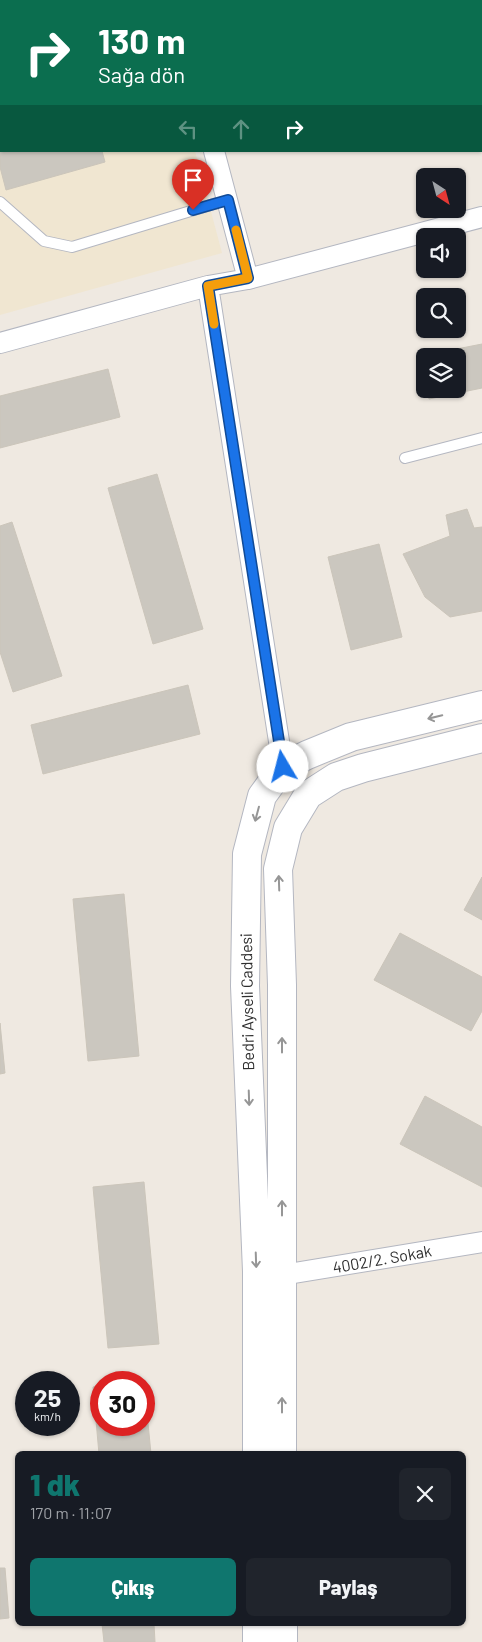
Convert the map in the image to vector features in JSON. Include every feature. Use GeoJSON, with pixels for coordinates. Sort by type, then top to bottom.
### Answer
{"type":"FeatureCollection","features":[{"type":"Feature","properties":{"kind":"main road","name":"Bedri Ayseli Caddesi"},"geometry":{"type":"LineString","coordinates":[[257,1451],[257,1271],[245,986],[247,854],[262,796],[283,767],[307,755],[351,737],[482,705]]}},
{"type":"Feature","properties":{"kind":"main road","name":"Bedri Ayseli Caddesi"},"geometry":{"type":"LineString","coordinates":[[282,1451],[282,985],[278,869],[288,828],[308,795],[336,777],[363,768],[482,738]]}},
{"type":"Feature","properties":{"kind":"main road"},"geometry":{"type":"LineString","coordinates":[[257,1626],[257,1642]]}},
{"type":"Feature","properties":{"kind":"main road"},"geometry":{"type":"LineString","coordinates":[[283,1626],[283,1642]]}},
{"type":"Feature","properties":{"kind":"street"},"geometry":{"type":"LineString","coordinates":[[214,152],[248,278]]}},
{"type":"Feature","properties":{"kind":"street"},"geometry":{"type":"LineString","coordinates":[[0,343],[208,286],[248,278],[482,217]]}},
{"type":"Feature","properties":{"kind":"street"},"geometry":{"type":"LineString","coordinates":[[208,286],[283,767]]}},
{"type":"Feature","properties":{"kind":"street","name":"4002/2. Sokak"},"geometry":{"type":"LineString","coordinates":[[282,1275],[482,1242]]}},
{"type":"Feature","properties":{"kind":"lane"},"geometry":{"type":"LineString","coordinates":[[0,202],[44,241],[72,247],[228,200]]}},
{"type":"Feature","properties":{"kind":"lane"},"geometry":{"type":"LineString","coordinates":[[405,458],[482,438]]}},
{"type":"Feature","properties":{"kind":"shaded area"},"geometry":{"type":"Polygon","coordinates":[[[0,152],[195,152],[222,253],[0,315],[0,152]]]}},
{"type":"Feature","properties":{"kind":"building"},"geometry":{"type":"Polygon","coordinates":[[[0,152],[102,152],[105,162],[6,190],[0,167],[0,152]]]}},
{"type":"Feature","properties":{"kind":"building"},"geometry":{"type":"Polygon","coordinates":[[[482,344],[482,388],[466,391],[466,348],[462,348],[482,344]]]}},
{"type":"Feature","properties":{"kind":"building"},"geometry":{"type":"Polygon","coordinates":[[[108,369],[120,417],[0,448],[0,396],[108,369]]]}},
{"type":"Feature","properties":{"kind":"building"},"geometry":{"type":"Polygon","coordinates":[[[157,474],[203,629],[153,644],[108,488],[157,474]]]}},
{"type":"Feature","properties":{"kind":"building"},"geometry":{"type":"Polygon","coordinates":[[[467,509],[474,528],[482,527],[482,611],[450,617],[425,597],[403,554],[450,536],[446,515],[467,509]]]}},
{"type":"Feature","properties":{"kind":"building"},"geometry":{"type":"Polygon","coordinates":[[[12,522],[62,676],[13,692],[0,652],[0,526],[12,522]]]}},
{"type":"Feature","properties":{"kind":"building"},"geometry":{"type":"Polygon","coordinates":[[[379,544],[402,637],[351,650],[328,557],[379,544]]]}},
{"type":"Feature","properties":{"kind":"building"},"geometry":{"type":"Polygon","coordinates":[[[188,685],[200,734],[43,774],[31,725],[188,685]]]}},
{"type":"Feature","properties":{"kind":"building"},"geometry":{"type":"Polygon","coordinates":[[[482,877],[482,920],[464,910],[482,877]]]}},
{"type":"Feature","properties":{"kind":"building"},"geometry":{"type":"Polygon","coordinates":[[[124,894],[139,1056],[88,1061],[73,899],[124,894]]]}},
{"type":"Feature","properties":{"kind":"building"},"geometry":{"type":"Polygon","coordinates":[[[400,933],[482,977],[482,1011],[471,1031],[374,980],[400,933]]]}},
{"type":"Feature","properties":{"kind":"building"},"geometry":{"type":"Polygon","coordinates":[[[0,1023],[5,1073],[0,1074],[0,1023]]]}},
{"type":"Feature","properties":{"kind":"building"},"geometry":{"type":"Polygon","coordinates":[[[425,1096],[482,1127],[482,1187],[400,1144],[425,1096]]]}},
{"type":"Feature","properties":{"kind":"building"},"geometry":{"type":"Polygon","coordinates":[[[144,1182],[159,1344],[108,1348],[93,1187],[144,1182]]]}},
{"type":"Feature","properties":{"kind":"building"},"geometry":{"type":"Polygon","coordinates":[[[97,1436],[149,1436],[151,1451],[99,1451],[97,1436]]]}},
{"type":"Feature","properties":{"kind":"building"},"geometry":{"type":"Polygon","coordinates":[[[0,1568],[5,1568],[9,1618],[0,1619],[0,1568]]]}},
{"type":"Feature","properties":{"kind":"building"},"geometry":{"type":"Polygon","coordinates":[[[102,1626],[154,1626],[155,1642],[104,1642],[102,1626]]]}},
{"type":"Feature","properties":{"kind":"slow traffic"},"geometry":{"type":"LineString","coordinates":[[214,324],[208,286],[248,278],[236,230]]}},
{"type":"Feature","properties":{"kind":"route"},"geometry":{"type":"LineString","coordinates":[[193,210],[228,200],[248,278],[208,286],[283,767]]}}]}
